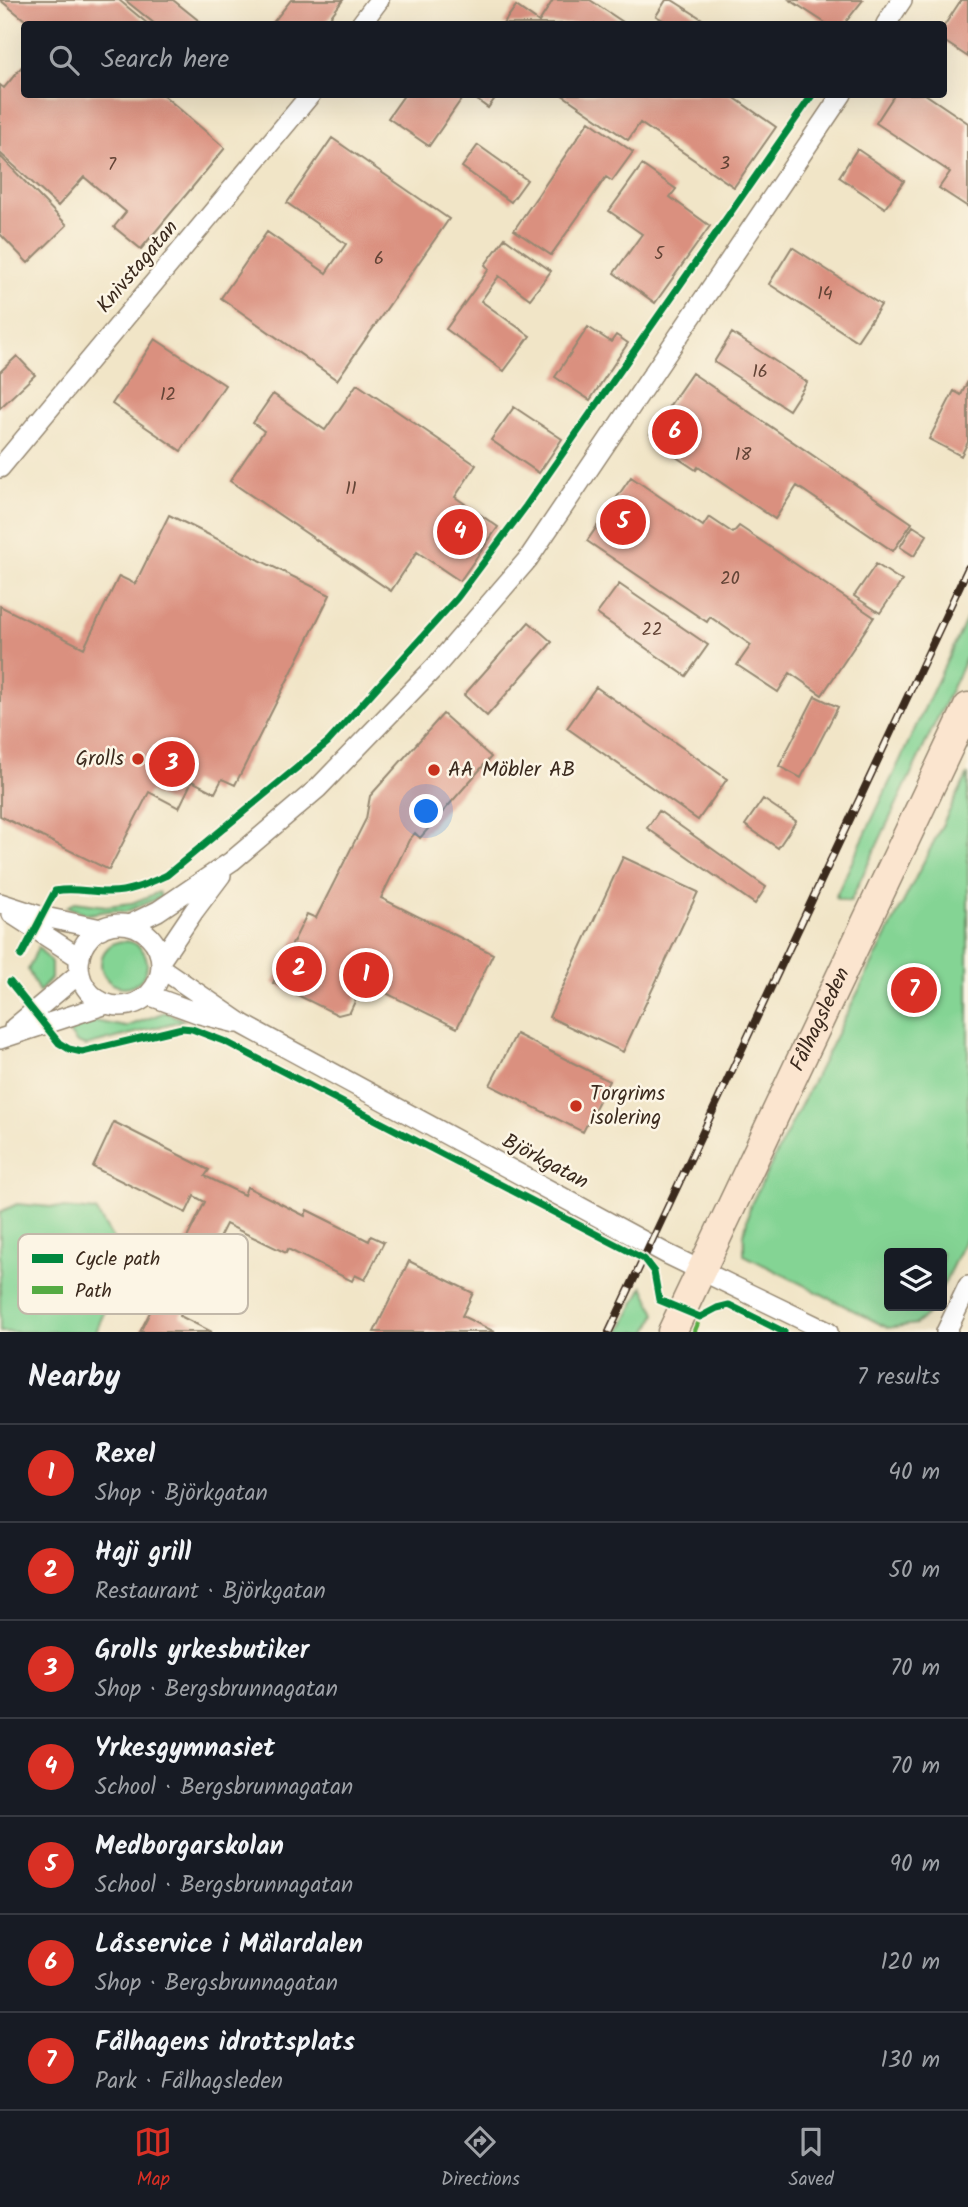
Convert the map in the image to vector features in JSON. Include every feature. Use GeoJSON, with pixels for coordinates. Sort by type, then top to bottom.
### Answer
{"type":"FeatureCollection","features":[{"type":"Feature","properties":{"kind":"main road","name":"Fålhagsleden"},"geometry":{"type":"LineString","coordinates":[[672,1332],[968,707]]}},
{"type":"Feature","properties":{"kind":"street"},"geometry":{"type":"LineString","coordinates":[[363,21],[379,0]]}},
{"type":"Feature","properties":{"kind":"street"},"geometry":{"type":"LineString","coordinates":[[888,21],[902,0]]}},
{"type":"Feature","properties":{"kind":"street","name":"Knivstagatan"},"geometry":{"type":"LineString","coordinates":[[0,468],[308,98]]}},
{"type":"Feature","properties":{"kind":"street"},"geometry":{"type":"LineString","coordinates":[[0,1039],[35,1013],[80,966],[88,940],[101,929],[129,925],[158,911],[232,861],[328,778],[435,667],[528,559],[839,98]]}},
{"type":"Feature","properties":{"kind":"street"},"geometry":{"type":"LineString","coordinates":[[0,1039],[107,1004],[129,1006],[148,995],[158,981],[161,964],[194,911],[232,861]]}},
{"type":"Feature","properties":{"kind":"street"},"geometry":{"type":"LineString","coordinates":[[0,904],[101,929]]}},
{"type":"Feature","properties":{"kind":"street"},"geometry":{"type":"LineString","coordinates":[[0,904],[80,966],[85,985],[94,996],[107,1004]]}},
{"type":"Feature","properties":{"kind":"street"},"geometry":{"type":"LineString","coordinates":[[129,925],[145,933],[156,944],[161,964]]}},
{"type":"Feature","properties":{"kind":"street","name":"Björkgatan"},"geometry":{"type":"LineString","coordinates":[[161,964],[244,1025],[701,1270],[828,1332]]}},
{"type":"Feature","properties":{"kind":"street","name":"Björkgatan"},"geometry":{"type":"LineString","coordinates":[[148,995],[200,1014],[244,1025]]}},
{"type":"Feature","properties":{"kind":"street"},"geometry":{"type":"LineString","coordinates":[[946,1332],[968,1286]]}},
{"type":"Feature","properties":{"kind":"green space"},"geometry":{"type":"Polygon","coordinates":[[[968,616],[968,654],[850,902],[835,898],[968,616]]]}},
{"type":"Feature","properties":{"kind":"green space"},"geometry":{"type":"Polygon","coordinates":[[[968,774],[968,1233],[947,1277],[947,1248],[884,1248],[884,1311],[930,1312],[916,1324],[888,1328],[744,1255],[744,1235],[750,1206],[968,774]]]}},
{"type":"Feature","properties":{"kind":"green space"},"geometry":{"type":"Polygon","coordinates":[[[159,892],[161,897],[125,912],[115,910],[88,914],[67,907],[75,902],[106,906],[132,903],[159,892]]]}},
{"type":"Feature","properties":{"kind":"green space"},"geometry":{"type":"Polygon","coordinates":[[[124,941],[140,948],[147,964],[140,980],[124,987],[108,980],[101,964],[108,948],[124,941]]]}},
{"type":"Feature","properties":{"kind":"green space"},"geometry":{"type":"Polygon","coordinates":[[[38,947],[51,962],[51,979],[39,992],[28,970],[38,947]]]}},
{"type":"Feature","properties":{"kind":"green space"},"geometry":{"type":"Polygon","coordinates":[[[165,1012],[184,1020],[86,1046],[77,1043],[68,1031],[95,1021],[126,1027],[165,1012]]]}},
{"type":"Feature","properties":{"kind":"green space"},"geometry":{"type":"Polygon","coordinates":[[[17,1204],[96,1211],[110,1234],[18,1234],[18,1314],[104,1314],[96,1332],[0,1332],[0,1212],[17,1204]]]}},
{"type":"Feature","properties":{"kind":"green space"},"geometry":{"type":"Polygon","coordinates":[[[643,1286],[656,1314],[648,1332],[620,1332],[643,1286]]]}},
{"type":"Feature","properties":{"kind":"building"},"geometry":{"type":"Polygon","coordinates":[[[0,0],[119,0],[144,21],[26,21],[0,0]]]}},
{"type":"Feature","properties":{"kind":"building"},"geometry":{"type":"Polygon","coordinates":[[[125,0],[173,0],[199,21],[151,21],[125,0]]]}},
{"type":"Feature","properties":{"kind":"building"},"geometry":{"type":"Polygon","coordinates":[[[291,0],[343,0],[327,21],[274,21],[291,0]]]}},
{"type":"Feature","properties":{"kind":"building"},"geometry":{"type":"Polygon","coordinates":[[[553,0],[590,0],[622,21],[540,21],[553,0]]]}},
{"type":"Feature","properties":{"kind":"building"},"geometry":{"type":"Polygon","coordinates":[[[666,0],[672,0],[705,21],[665,21],[656,16],[666,0]]]}},
{"type":"Feature","properties":{"kind":"building"},"geometry":{"type":"Polygon","coordinates":[[[790,0],[863,0],[846,21],[822,21],[790,0]]]}},
{"type":"Feature","properties":{"kind":"building"},"geometry":{"type":"Polygon","coordinates":[[[961,0],[968,0],[968,57],[947,43],[947,21],[961,0]]]}},
{"type":"Feature","properties":{"kind":"building"},"geometry":{"type":"Polygon","coordinates":[[[516,6],[538,21],[505,21],[516,6]]]}},
{"type":"Feature","properties":{"kind":"building"},"geometry":{"type":"Polygon","coordinates":[[[21,68],[21,98],[167,98],[225,148],[141,249],[114,227],[126,212],[84,177],[58,206],[0,153],[0,85],[4,88],[21,68]]]}},
{"type":"Feature","properties":{"kind":"building"},"geometry":{"type":"Polygon","coordinates":[[[402,98],[462,98],[429,146],[388,118],[402,98]]]}},
{"type":"Feature","properties":{"kind":"building"},"geometry":{"type":"Polygon","coordinates":[[[474,98],[495,98],[488,108],[474,98]]]}},
{"type":"Feature","properties":{"kind":"building"},"geometry":{"type":"Polygon","coordinates":[[[567,98],[735,98],[776,127],[734,187],[640,123],[628,140],[567,98]]]}},
{"type":"Feature","properties":{"kind":"building"},"geometry":{"type":"Polygon","coordinates":[[[892,98],[931,98],[968,123],[968,207],[939,188],[950,172],[876,123],[892,98]]]}},
{"type":"Feature","properties":{"kind":"building"},"geometry":{"type":"Polygon","coordinates":[[[589,121],[633,152],[612,181],[606,177],[551,255],[514,230],[589,121]]]}},
{"type":"Feature","properties":{"kind":"building"},"geometry":{"type":"Polygon","coordinates":[[[332,138],[449,219],[337,380],[221,298],[267,232],[326,273],[346,244],[287,203],[332,138]]]}},
{"type":"Feature","properties":{"kind":"building"},"geometry":{"type":"Polygon","coordinates":[[[478,145],[527,180],[511,202],[462,167],[478,145]]]}},
{"type":"Feature","properties":{"kind":"building"},"geometry":{"type":"Polygon","coordinates":[[[857,149],[904,181],[885,208],[839,177],[857,149]]]}},
{"type":"Feature","properties":{"kind":"building"},"geometry":{"type":"Polygon","coordinates":[[[0,156],[67,225],[28,263],[0,234],[0,156]]]}},
{"type":"Feature","properties":{"kind":"building"},"geometry":{"type":"Polygon","coordinates":[[[642,165],[676,189],[670,197],[710,226],[655,303],[614,273],[642,234],[609,211],[642,165]]]}},
{"type":"Feature","properties":{"kind":"building"},"geometry":{"type":"Polygon","coordinates":[[[505,238],[551,271],[530,299],[499,276],[481,301],[530,336],[504,371],[446,329],[489,269],[485,265],[505,238]]]}},
{"type":"Feature","properties":{"kind":"building"},"geometry":{"type":"Polygon","coordinates":[[[792,247],[881,305],[857,341],[769,284],[792,247]]]}},
{"type":"Feature","properties":{"kind":"building"},"geometry":{"type":"Polygon","coordinates":[[[588,327],[611,342],[616,335],[628,343],[590,400],[555,377],[588,327]]]}},
{"type":"Feature","properties":{"kind":"building"},"geometry":{"type":"Polygon","coordinates":[[[732,333],[807,382],[789,410],[714,362],[732,333]]]}},
{"type":"Feature","properties":{"kind":"building"},"geometry":{"type":"Polygon","coordinates":[[[155,339],[225,385],[181,451],[112,404],[155,339]]]}},
{"type":"Feature","properties":{"kind":"building"},"geometry":{"type":"Polygon","coordinates":[[[17,356],[35,375],[0,408],[0,372],[17,356]]]}},
{"type":"Feature","properties":{"kind":"building"},"geometry":{"type":"Polygon","coordinates":[[[692,373],[912,523],[893,551],[797,486],[775,519],[698,467],[696,470],[655,443],[657,439],[650,434],[692,373]]]}},
{"type":"Feature","properties":{"kind":"building"},"geometry":{"type":"Polygon","coordinates":[[[968,381],[968,442],[961,456],[929,439],[954,391],[961,395],[968,381]]]}},
{"type":"Feature","properties":{"kind":"building"},"geometry":{"type":"Polygon","coordinates":[[[357,384],[476,465],[455,497],[498,527],[460,581],[417,552],[391,591],[230,481],[264,431],[253,423],[273,394],[325,430],[357,384]]]}},
{"type":"Feature","properties":{"kind":"building"},"geometry":{"type":"Polygon","coordinates":[[[514,407],[562,439],[539,473],[491,440],[514,407]]]}},
{"type":"Feature","properties":{"kind":"building"},"geometry":{"type":"Polygon","coordinates":[[[631,477],[703,526],[709,517],[733,533],[739,526],[874,617],[822,695],[790,673],[778,692],[737,665],[751,645],[710,617],[707,622],[587,541],[631,477]]]}},
{"type":"Feature","properties":{"kind":"building"},"geometry":{"type":"Polygon","coordinates":[[[169,515],[330,595],[235,785],[222,779],[215,793],[192,781],[179,808],[149,792],[109,870],[0,816],[0,606],[84,648],[119,576],[135,584],[169,515]]]}},
{"type":"Feature","properties":{"kind":"building"},"geometry":{"type":"Polygon","coordinates":[[[913,526],[927,535],[914,556],[900,547],[913,526]]]}},
{"type":"Feature","properties":{"kind":"building"},"geometry":{"type":"Polygon","coordinates":[[[876,564],[902,581],[880,613],[854,596],[876,564]]]}},
{"type":"Feature","properties":{"kind":"building"},"geometry":{"type":"Polygon","coordinates":[[[619,584],[708,645],[686,676],[597,614],[619,584]]]}},
{"type":"Feature","properties":{"kind":"building"},"geometry":{"type":"Polygon","coordinates":[[[529,622],[552,642],[487,716],[464,695],[529,622]]]}},
{"type":"Feature","properties":{"kind":"building"},"geometry":{"type":"Polygon","coordinates":[[[596,687],[727,779],[698,820],[567,728],[596,687]]]}},
{"type":"Feature","properties":{"kind":"building"},"geometry":{"type":"Polygon","coordinates":[[[815,696],[838,707],[801,778],[779,766],[815,696]]]}},
{"type":"Feature","properties":{"kind":"building"},"geometry":{"type":"Polygon","coordinates":[[[443,714],[491,757],[420,838],[415,833],[409,840],[381,898],[493,954],[457,1028],[364,982],[350,1012],[338,1015],[273,983],[307,914],[316,918],[366,819],[370,796],[443,714]]]}},
{"type":"Feature","properties":{"kind":"building"},"geometry":{"type":"Polygon","coordinates":[[[763,799],[796,821],[778,848],[745,825],[763,799]]]}},
{"type":"Feature","properties":{"kind":"building"},"geometry":{"type":"Polygon","coordinates":[[[659,811],[766,887],[755,904],[647,828],[659,811]]]}},
{"type":"Feature","properties":{"kind":"building"},"geometry":{"type":"Polygon","coordinates":[[[623,857],[698,892],[623,1052],[549,1017],[623,857]]]}},
{"type":"Feature","properties":{"kind":"building"},"geometry":{"type":"Polygon","coordinates":[[[516,1034],[609,1081],[583,1132],[490,1085],[516,1034]]]}},
{"type":"Feature","properties":{"kind":"building"},"geometry":{"type":"Polygon","coordinates":[[[114,1122],[209,1170],[205,1176],[244,1195],[247,1187],[305,1216],[307,1210],[369,1241],[371,1236],[384,1242],[365,1280],[355,1275],[352,1281],[288,1249],[286,1253],[226,1224],[221,1234],[189,1234],[205,1202],[194,1196],[186,1213],[93,1167],[114,1122]]]}},
{"type":"Feature","properties":{"kind":"building"},"geometry":{"type":"Polygon","coordinates":[[[409,1261],[473,1293],[462,1316],[495,1332],[374,1332],[409,1261]]]}},
{"type":"Feature","properties":{"kind":"building"},"geometry":{"type":"Polygon","coordinates":[[[149,1314],[181,1314],[180,1316],[212,1332],[140,1332],[149,1314]]]}},
{"type":"Feature","properties":{"kind":"railway"},"geometry":{"type":"LineString","coordinates":[[609,1332],[968,568]]}},
{"type":"Feature","properties":{"kind":"marked path"},"geometry":{"type":"LineString","coordinates":[[694,1332],[700,1317]]}},
{"type":"Feature","properties":{"kind":"cycle path"},"geometry":{"type":"LineString","coordinates":[[21,956],[55,891],[122,891],[167,875],[328,742],[457,598],[526,506],[810,98]]}},
{"type":"Feature","properties":{"kind":"cycle path"},"geometry":{"type":"LineString","coordinates":[[10,982],[59,1043],[69,1049],[82,1052],[182,1028],[226,1042],[644,1259],[654,1272],[659,1300],[700,1317],[729,1305],[784,1332]]}},
{"type":"Feature","properties":{"kind":"place","name":"Låsservice i Mälardalen"},"geometry":{"type":"Point","coordinates":[675,432]}},
{"type":"Feature","properties":{"kind":"place","name":"Medborgarskolan"},"geometry":{"type":"Point","coordinates":[623,522]}},
{"type":"Feature","properties":{"kind":"place","name":"Yrkesgymnasiet"},"geometry":{"type":"Point","coordinates":[460,532]}},
{"type":"Feature","properties":{"kind":"place","name":"Grolls"},"geometry":{"type":"Point","coordinates":[138,759]}},
{"type":"Feature","properties":{"kind":"place","name":"Grolls yrkesbutiker"},"geometry":{"type":"Point","coordinates":[172,764]}},
{"type":"Feature","properties":{"kind":"place","name":"AA Möbler AB"},"geometry":{"type":"Point","coordinates":[434,770]}},
{"type":"Feature","properties":{"kind":"place","name":"Haji grill"},"geometry":{"type":"Point","coordinates":[299,969]}},
{"type":"Feature","properties":{"kind":"place","name":"Rexel"},"geometry":{"type":"Point","coordinates":[366,975]}},
{"type":"Feature","properties":{"kind":"place","name":"Fålhagens idrottsplats"},"geometry":{"type":"Point","coordinates":[914,990]}},
{"type":"Feature","properties":{"kind":"place","name":"Torgrims isolering"},"geometry":{"type":"Point","coordinates":[576,1106]}}]}
